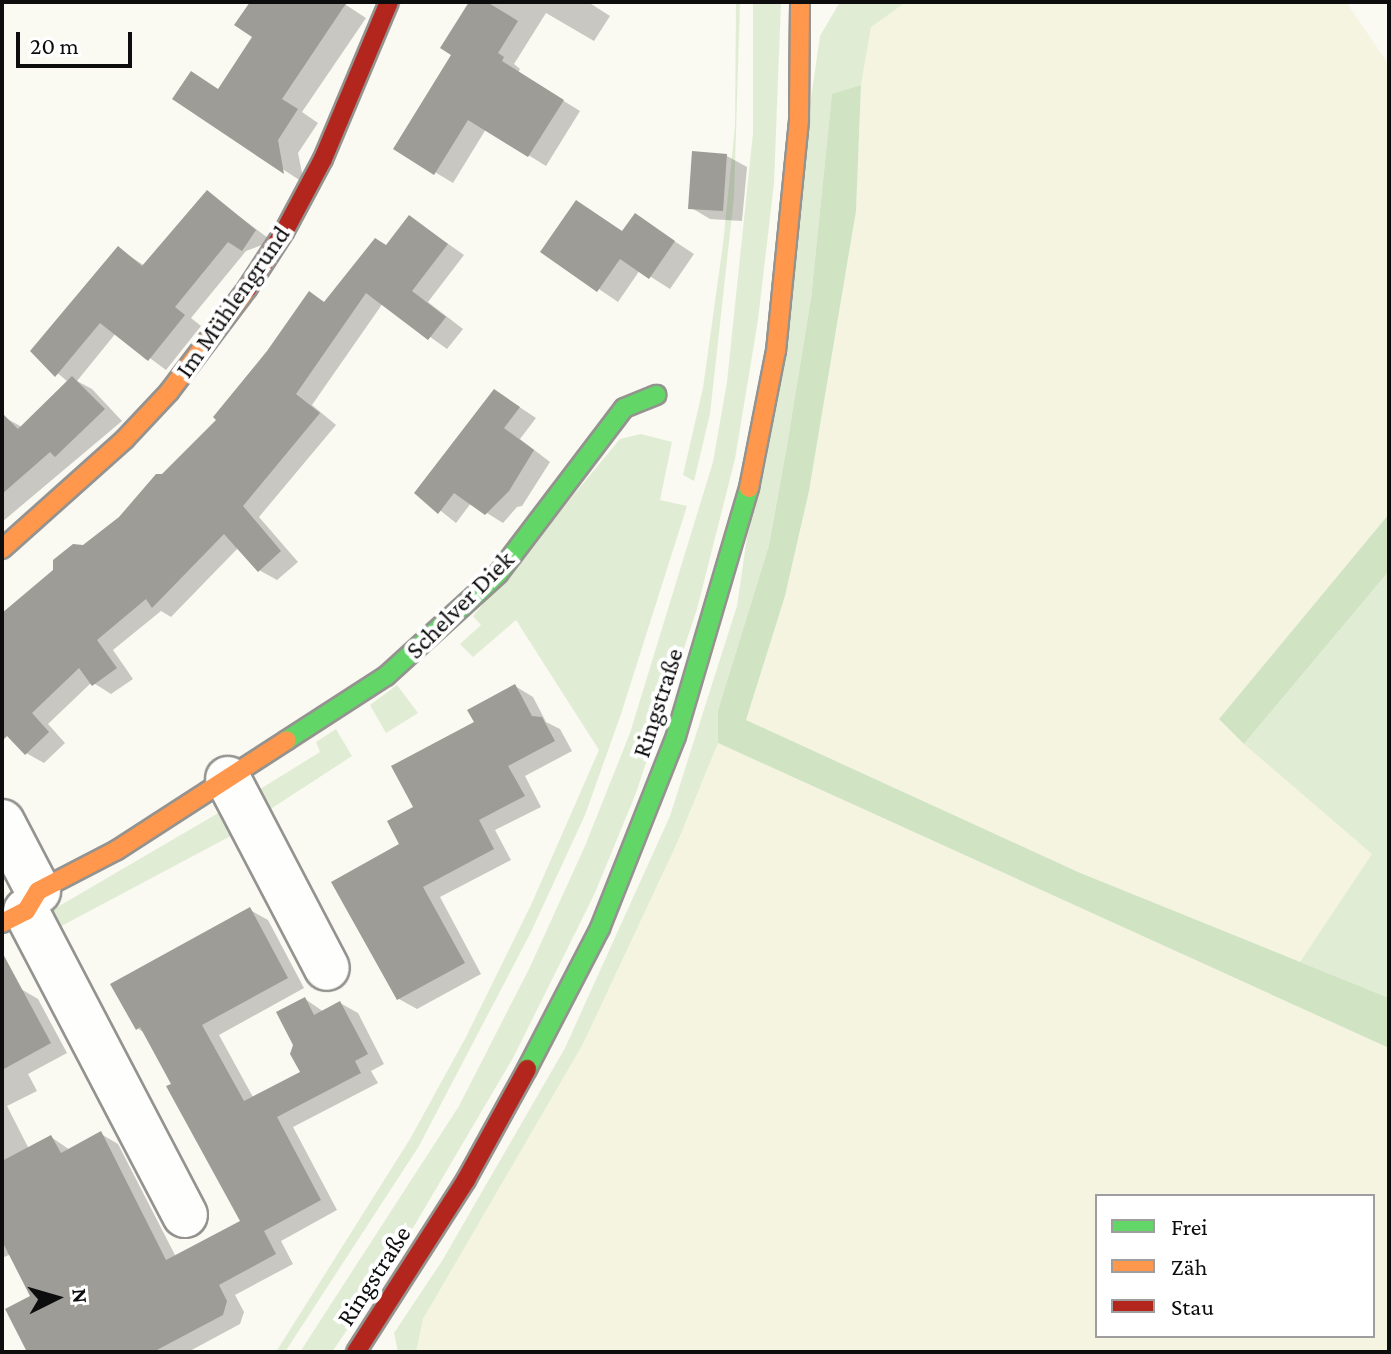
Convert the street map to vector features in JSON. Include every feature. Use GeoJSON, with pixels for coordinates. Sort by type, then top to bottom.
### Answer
{"type":"FeatureCollection","features":[{"type":"Feature","properties":{"kind":"street","name":"Im Mühlengrund"},"geometry":{"type":"LineString","coordinates":[[2,549],[124,440],[169,392],[236,305],[284,232],[323,159],[389,2]]}},
{"type":"Feature","properties":{"kind":"street","name":"Ringstraße"},"geometry":{"type":"LineString","coordinates":[[356,1352],[466,1180],[556,1017],[600,928],[676,736],[745,502],[776,351],[799,119],[800,2]]}},
{"type":"Feature","properties":{"kind":"street","name":"Schelver Diek"},"geometry":{"type":"LineString","coordinates":[[22,908],[386,676],[498,574],[624,408],[656,395]]}},
{"type":"Feature","properties":{"kind":"street"},"geometry":{"type":"LineString","coordinates":[[228,779],[327,968]]}},
{"type":"Feature","properties":{"kind":"street"},"geometry":{"type":"LineString","coordinates":[[2,822],[22,908],[185,1215]]}},
{"type":"Feature","properties":{"kind":"green space"},"geometry":{"type":"Polygon","coordinates":[[[736,2],[740,2],[734,197],[710,414],[694,481],[683,475],[703,388],[723,244],[735,126],[736,2]]]}},
{"type":"Feature","properties":{"kind":"green space"},"geometry":{"type":"Polygon","coordinates":[[[753,2],[781,2],[774,183],[758,320],[735,459],[697,609],[636,793],[594,895],[513,1058],[390,1267],[332,1352],[300,1352],[459,1106],[530,967],[585,846],[630,733],[713,462],[727,382],[753,133],[753,2]]]}},
{"type":"Feature","properties":{"kind":"green space"},"geometry":{"type":"Polygon","coordinates":[[[840,2],[906,2],[871,27],[861,85],[832,95],[811,298],[787,445],[769,545],[718,710],[718,743],[678,841],[583,1044],[423,1319],[416,1352],[398,1352],[394,1333],[442,1261],[565,1048],[670,816],[737,606],[820,36],[840,2]]]}},
{"type":"Feature","properties":{"kind":"green space"},"geometry":{"type":"Polygon","coordinates":[[[906,2],[1346,2],[1389,65],[1389,514],[1219,719],[1373,854],[1300,962],[1078,872],[746,720],[785,596],[809,491],[856,211],[861,85],[871,26],[906,2]]]}},
{"type":"Feature","properties":{"kind":"green space"},"geometry":{"type":"Polygon","coordinates":[[[861,85],[856,211],[809,491],[785,596],[746,720],[1078,872],[1389,998],[1389,1048],[718,743],[718,710],[769,545],[787,445],[811,298],[832,94],[861,85]]]}},
{"type":"Feature","properties":{"kind":"green space"},"geometry":{"type":"Polygon","coordinates":[[[641,434],[672,442],[660,500],[687,506],[621,714],[585,815],[530,934],[419,1146],[285,1352],[276,1352],[410,1139],[466,1037],[531,905],[599,750],[516,620],[473,657],[460,644],[481,625],[473,616],[620,439],[641,434]]]}},
{"type":"Feature","properties":{"kind":"green space"},"geometry":{"type":"Polygon","coordinates":[[[1389,514],[1389,571],[1244,744],[1219,719],[1389,514]]]}},
{"type":"Feature","properties":{"kind":"green space"},"geometry":{"type":"Polygon","coordinates":[[[1389,571],[1389,998],[1300,962],[1372,854],[1244,744],[1389,571]]]}},
{"type":"Feature","properties":{"kind":"green space"},"geometry":{"type":"Polygon","coordinates":[[[397,685],[418,713],[386,733],[370,705],[397,685]]]}},
{"type":"Feature","properties":{"kind":"green space"},"geometry":{"type":"Polygon","coordinates":[[[336,729],[352,756],[263,814],[257,791],[320,752],[316,742],[336,729]]]}},
{"type":"Feature","properties":{"kind":"green space"},"geometry":{"type":"Polygon","coordinates":[[[718,743],[1389,1048],[1389,1352],[416,1352],[423,1319],[583,1044],[678,841],[718,743]]]}},
{"type":"Feature","properties":{"kind":"green space"},"geometry":{"type":"Polygon","coordinates":[[[220,812],[242,830],[52,931],[49,912],[220,812]]]}},
{"type":"Feature","properties":{"kind":"building"},"geometry":{"type":"Polygon","coordinates":[[[250,2],[347,2],[282,99],[298,109],[278,140],[284,174],[172,99],[191,71],[218,89],[252,37],[234,25],[250,2]]]}},
{"type":"Feature","properties":{"kind":"building"},"geometry":{"type":"Polygon","coordinates":[[[469,2],[487,2],[518,21],[498,53],[504,57],[502,61],[564,100],[528,157],[468,120],[434,175],[393,149],[451,55],[440,48],[469,2]]]}},
{"type":"Feature","properties":{"kind":"building"},"geometry":{"type":"Polygon","coordinates":[[[692,151],[727,154],[723,211],[688,209],[692,151]]]}},
{"type":"Feature","properties":{"kind":"building"},"geometry":{"type":"Polygon","coordinates":[[[207,190],[256,230],[242,251],[228,242],[175,307],[185,315],[148,361],[100,323],[55,377],[30,351],[118,246],[142,266],[207,190]]]}},
{"type":"Feature","properties":{"kind":"building"},"geometry":{"type":"Polygon","coordinates":[[[576,200],[622,231],[635,213],[675,241],[649,279],[620,259],[597,292],[540,252],[576,200]]]}},
{"type":"Feature","properties":{"kind":"building"},"geometry":{"type":"Polygon","coordinates":[[[409,215],[448,244],[412,291],[446,317],[428,340],[366,293],[296,394],[320,413],[243,506],[281,551],[258,572],[224,534],[152,608],[146,599],[97,640],[117,668],[92,686],[79,668],[32,713],[49,732],[25,755],[7,736],[2,741],[2,613],[53,570],[53,560],[73,544],[83,545],[119,517],[156,474],[162,474],[216,420],[213,417],[267,351],[309,291],[324,302],[375,238],[386,245],[409,215]]]}},
{"type":"Feature","properties":{"kind":"building"},"geometry":{"type":"Polygon","coordinates":[[[72,376],[105,409],[55,457],[50,452],[2,494],[2,413],[18,429],[72,376]]]}},
{"type":"Feature","properties":{"kind":"building"},"geometry":{"type":"Polygon","coordinates":[[[494,389],[520,407],[504,428],[534,450],[509,491],[485,515],[454,493],[438,514],[414,493],[494,389]]]}},
{"type":"Feature","properties":{"kind":"building"},"geometry":{"type":"Polygon","coordinates":[[[515,684],[532,716],[542,717],[555,741],[508,766],[525,796],[479,820],[494,849],[423,887],[465,963],[397,1000],[331,882],[399,844],[387,821],[413,807],[391,766],[474,722],[467,710],[515,684]]]}},
{"type":"Feature","properties":{"kind":"building"},"geometry":{"type":"Polygon","coordinates":[[[250,907],[288,978],[202,1025],[244,1101],[300,1072],[290,1054],[293,1045],[276,1012],[305,997],[314,1015],[340,1001],[368,1054],[355,1061],[361,1073],[277,1117],[321,1200],[264,1231],[276,1254],[219,1285],[227,1301],[223,1315],[153,1352],[27,1352],[5,1309],[30,1296],[2,1241],[2,1161],[51,1135],[61,1153],[101,1131],[166,1260],[240,1221],[166,1086],[171,1084],[140,1027],[136,1030],[110,984],[250,907]]]}},
{"type":"Feature","properties":{"kind":"building"},"geometry":{"type":"Polygon","coordinates":[[[2,952],[51,1043],[2,1070],[2,952]]]}},
{"type":"Feature","properties":{"kind":"traffic: fast"},"geometry":{"type":"LineString","coordinates":[[287,740],[386,676],[498,574],[624,408],[656,395]]}},
{"type":"Feature","properties":{"kind":"traffic: fast"},"geometry":{"type":"LineString","coordinates":[[527,1069],[600,928],[676,736],[749,488]]}},
{"type":"Feature","properties":{"kind":"traffic: slow"},"geometry":{"type":"LineString","coordinates":[[749,488],[776,351],[799,119],[800,2]]}},
{"type":"Feature","properties":{"kind":"traffic: slow"},"geometry":{"type":"LineString","coordinates":[[2,549],[124,440],[169,392],[247,289]]}},
{"type":"Feature","properties":{"kind":"traffic: slow"},"geometry":{"type":"LineString","coordinates":[[2,923],[26,911],[38,891],[117,850],[287,740]]}},
{"type":"Feature","properties":{"kind":"traffic: jam"},"geometry":{"type":"LineString","coordinates":[[247,289],[284,232],[323,159],[389,2]]}},
{"type":"Feature","properties":{"kind":"traffic: jam"},"geometry":{"type":"LineString","coordinates":[[356,1352],[466,1180],[527,1069]]}}]}
